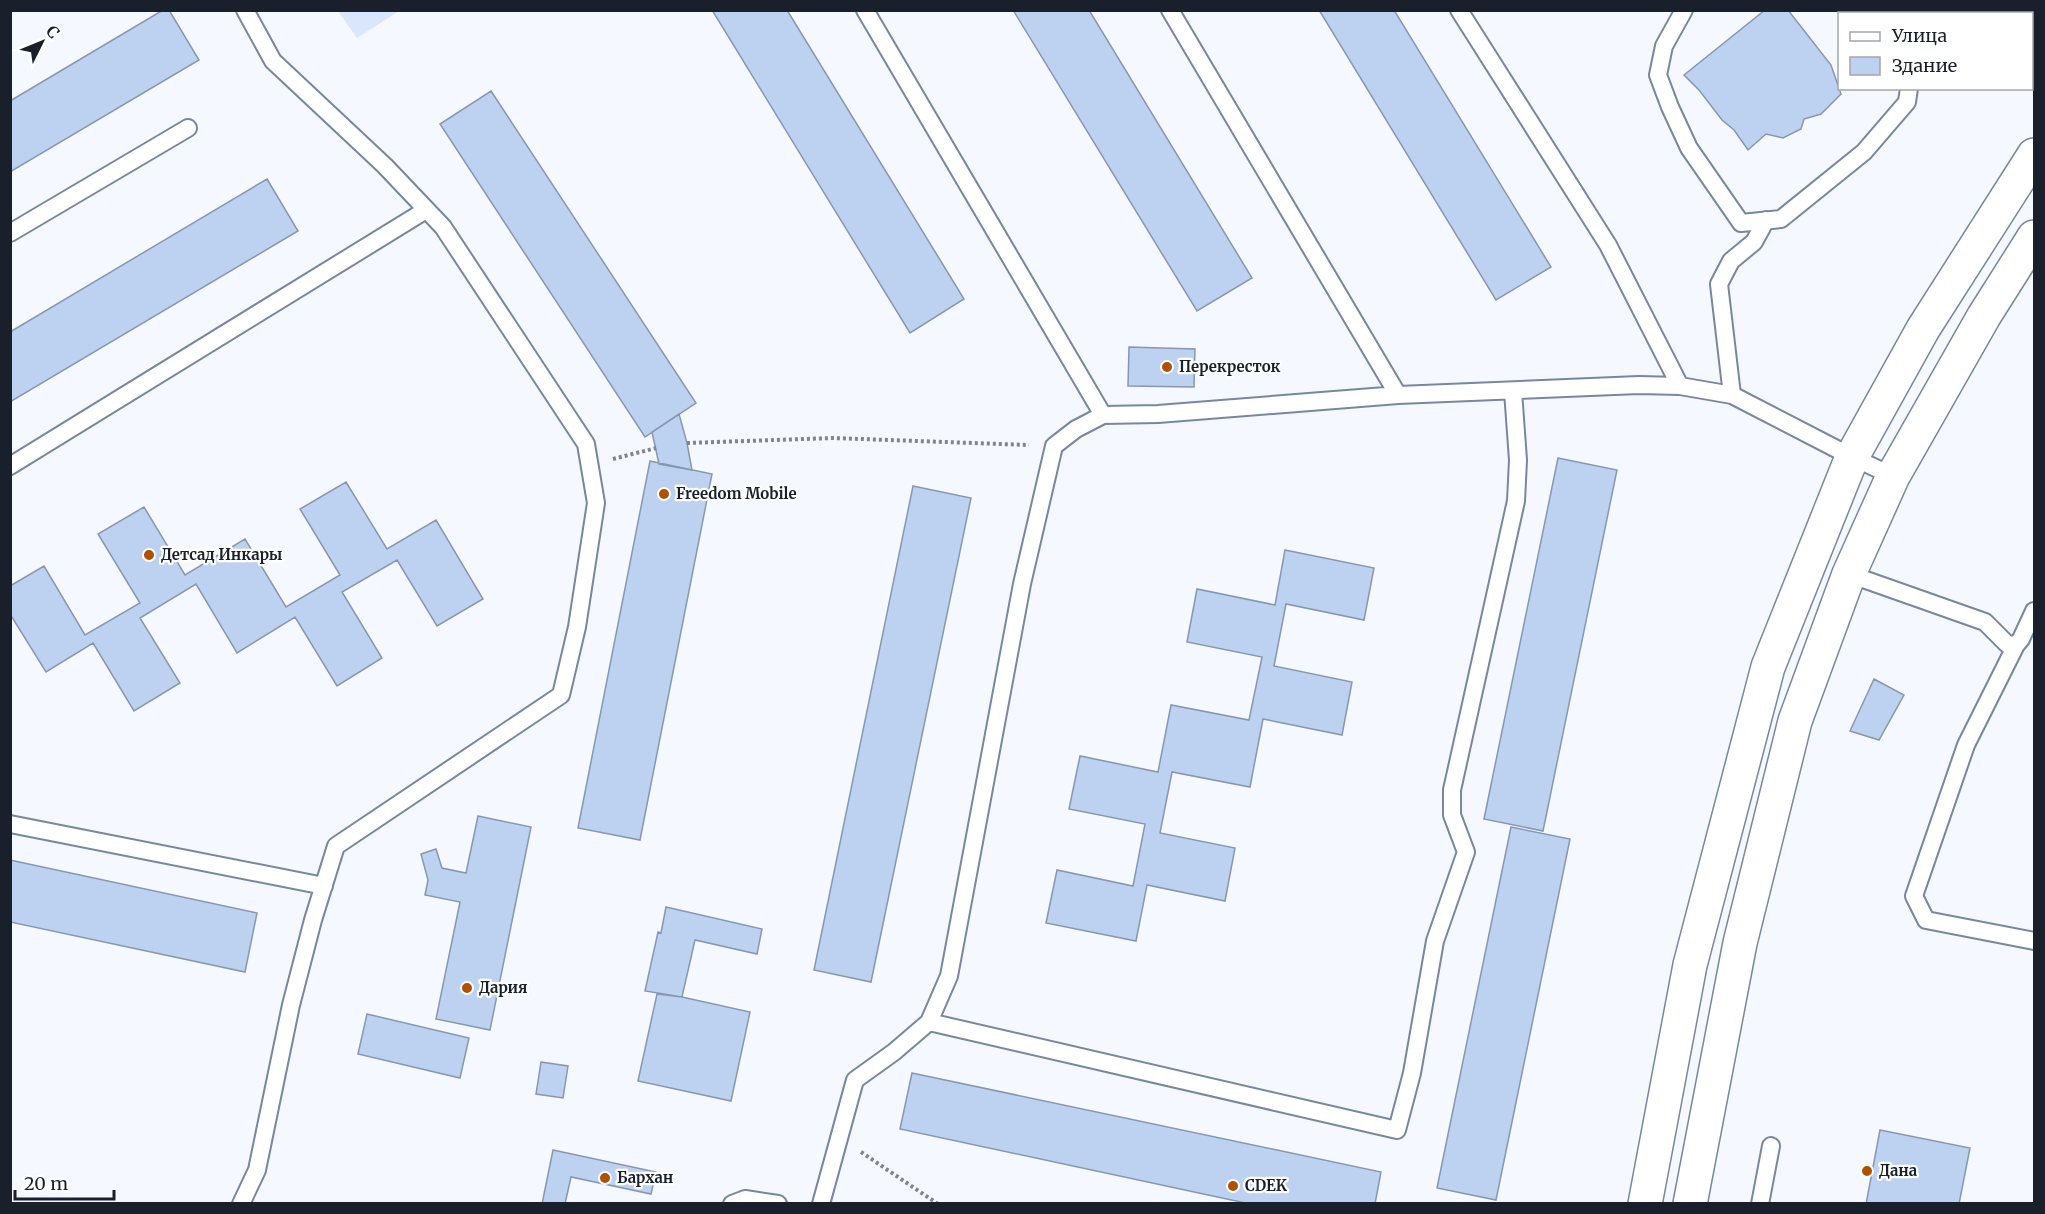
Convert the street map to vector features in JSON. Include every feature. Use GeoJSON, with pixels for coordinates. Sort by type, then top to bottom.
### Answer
{"type":"FeatureCollection","features":[{"type":"Feature","properties":{"kind":"main road"},"geometry":{"type":"LineString","coordinates":[[1645,1203],[1690,964],[1768,667],[1852,457],[1923,329],[2034,155]]}},
{"type":"Feature","properties":{"kind":"main road"},"geometry":{"type":"LineString","coordinates":[[1690,1203],[1740,943],[1794,721],[1849,574],[1893,476],[1984,316],[2034,237]]}},
{"type":"Feature","properties":{"kind":"lane"},"geometry":{"type":"LineString","coordinates":[[241,1203],[257,1170],[291,1005],[336,846],[561,695],[577,627],[596,503],[586,444],[443,227],[384,166],[273,61],[245,10]]}},
{"type":"Feature","properties":{"kind":"lane"},"geometry":{"type":"LineString","coordinates":[[865,10],[1103,415]]}},
{"type":"Feature","properties":{"kind":"lane"},"geometry":{"type":"LineString","coordinates":[[1170,10],[1398,395]]}},
{"type":"Feature","properties":{"kind":"lane"},"geometry":{"type":"LineString","coordinates":[[1459,10],[1608,245],[1680,386]]}},
{"type":"Feature","properties":{"kind":"lane"},"geometry":{"type":"LineString","coordinates":[[1684,10],[1664,46],[1658,75],[1689,148],[1741,223],[1781,219],[1864,152],[1907,102],[1909,90]]}},
{"type":"Feature","properties":{"kind":"lane"},"geometry":{"type":"LineString","coordinates":[[10,233],[188,128]]}},
{"type":"Feature","properties":{"kind":"lane"},"geometry":{"type":"LineString","coordinates":[[10,466],[426,210]]}},
{"type":"Feature","properties":{"kind":"lane"},"geometry":{"type":"LineString","coordinates":[[1732,395],[1719,284],[1731,261],[1754,242],[1766,220]]}},
{"type":"Feature","properties":{"kind":"lane"},"geometry":{"type":"LineString","coordinates":[[821,1203],[855,1080],[894,1052],[929,1022],[949,976],[1022,584],[1054,446],[1076,429],[1103,415],[1158,414],[1398,395],[1639,385],[1680,386],[1732,395],[1893,476]]}},
{"type":"Feature","properties":{"kind":"lane"},"geometry":{"type":"LineString","coordinates":[[929,1022],[1397,1130],[1412,1073],[1435,941],[1466,852],[1452,815],[1452,790],[1516,501],[1518,460],[1513,391]]}},
{"type":"Feature","properties":{"kind":"lane"},"geometry":{"type":"LineString","coordinates":[[1849,574],[1985,621],[2007,644],[2016,645]]}},
{"type":"Feature","properties":{"kind":"lane"},"geometry":{"type":"LineString","coordinates":[[2034,611],[1966,745],[1914,896],[1926,920],[2034,941]]}},
{"type":"Feature","properties":{"kind":"lane"},"geometry":{"type":"LineString","coordinates":[[10,824],[324,886]]}},
{"type":"Feature","properties":{"kind":"lane"},"geometry":{"type":"LineString","coordinates":[[1760,1203],[1772,1146]]}},
{"type":"Feature","properties":{"kind":"lane"},"geometry":{"type":"LineString","coordinates":[[732,1203],[745,1199],[778,1203]]}},
{"type":"Feature","properties":{"kind":"path"},"geometry":{"type":"LineString","coordinates":[[687,443],[833,438],[1054,446]]}},
{"type":"Feature","properties":{"kind":"path"},"geometry":{"type":"LineString","coordinates":[[590,466],[656,448]]}},
{"type":"Feature","properties":{"kind":"path"},"geometry":{"type":"LineString","coordinates":[[839,1137],[938,1203]]}},
{"type":"Feature","properties":{"kind":"shaded area"},"geometry":{"type":"Polygon","coordinates":[[[338,11],[399,11],[357,38],[338,11]]]}},
{"type":"Feature","properties":{"kind":"building"},"geometry":{"type":"Polygon","coordinates":[[[163,10],[169,10],[199,60],[10,172],[10,101],[163,10]]]}},
{"type":"Feature","properties":{"kind":"building"},"geometry":{"type":"Polygon","coordinates":[[[712,10],[787,10],[964,299],[910,333],[712,10]]]}},
{"type":"Feature","properties":{"kind":"building"},"geometry":{"type":"Polygon","coordinates":[[[1013,10],[1089,10],[1252,278],[1197,311],[1013,10]]]}},
{"type":"Feature","properties":{"kind":"building"},"geometry":{"type":"Polygon","coordinates":[[[1319,10],[1394,10],[1551,267],[1496,300],[1319,10]]]}},
{"type":"Feature","properties":{"kind":"building"},"geometry":{"type":"Polygon","coordinates":[[[1765,10],[1788,10],[1831,65],[1841,94],[1821,114],[1804,119],[1801,129],[1783,138],[1766,134],[1748,150],[1734,130],[1722,120],[1684,75],[1765,10]]]}},
{"type":"Feature","properties":{"kind":"building"},"geometry":{"type":"Polygon","coordinates":[[[491,91],[696,403],[645,437],[440,124],[491,91]]]}},
{"type":"Feature","properties":{"kind":"building"},"geometry":{"type":"Polygon","coordinates":[[[267,179],[298,231],[10,402],[10,332],[267,179]]]}},
{"type":"Feature","properties":{"kind":"building"},"geometry":{"type":"Polygon","coordinates":[[[1129,347],[1195,349],[1194,387],[1128,386],[1129,347]]]}},
{"type":"Feature","properties":{"kind":"building"},"geometry":{"type":"Polygon","coordinates":[[[679,414],[692,470],[659,464],[652,432],[679,414]]]}},
{"type":"Feature","properties":{"kind":"building"},"geometry":{"type":"Polygon","coordinates":[[[1558,458],[1617,470],[1543,831],[1484,819],[1558,458]]]}},
{"type":"Feature","properties":{"kind":"building"},"geometry":{"type":"Polygon","coordinates":[[[650,461],[712,474],[640,840],[578,828],[650,461]]]}},
{"type":"Feature","properties":{"kind":"building"},"geometry":{"type":"Polygon","coordinates":[[[346,482],[387,549],[436,520],[483,599],[437,626],[397,560],[342,592],[382,658],[337,686],[295,617],[237,653],[196,584],[140,618],[180,683],[134,711],[93,643],[46,672],[10,614],[10,586],[44,566],[85,635],[140,603],[98,534],[144,507],[185,575],[245,539],[286,607],[340,575],[300,509],[346,482]]]}},
{"type":"Feature","properties":{"kind":"building"},"geometry":{"type":"Polygon","coordinates":[[[913,486],[971,498],[871,982],[814,970],[913,486]]]}},
{"type":"Feature","properties":{"kind":"building"},"geometry":{"type":"Polygon","coordinates":[[[1285,550],[1374,568],[1364,620],[1286,604],[1274,666],[1352,682],[1342,735],[1263,719],[1250,787],[1172,772],[1160,833],[1235,848],[1225,901],[1147,885],[1136,941],[1046,923],[1057,870],[1133,886],[1145,824],[1069,809],[1080,756],[1158,772],[1171,705],[1249,720],[1262,657],[1187,642],[1197,589],[1275,605],[1285,550]]]}},
{"type":"Feature","properties":{"kind":"building"},"geometry":{"type":"Polygon","coordinates":[[[1874,679],[1904,695],[1879,740],[1850,731],[1874,679]]]}},
{"type":"Feature","properties":{"kind":"building"},"geometry":{"type":"Polygon","coordinates":[[[478,816],[531,827],[490,1030],[436,1019],[460,902],[425,895],[428,880],[421,854],[436,849],[442,868],[466,873],[478,816]]]}},
{"type":"Feature","properties":{"kind":"building"},"geometry":{"type":"Polygon","coordinates":[[[1511,827],[1570,839],[1496,1200],[1437,1188],[1511,827]]]}},
{"type":"Feature","properties":{"kind":"building"},"geometry":{"type":"Polygon","coordinates":[[[10,860],[257,913],[245,972],[10,922],[10,860]]]}},
{"type":"Feature","properties":{"kind":"building"},"geometry":{"type":"Polygon","coordinates":[[[666,907],[762,929],[757,954],[695,940],[682,997],[645,991],[666,907]]]}},
{"type":"Feature","properties":{"kind":"building"},"geometry":{"type":"Polygon","coordinates":[[[657,994],[682,997],[750,1012],[731,1101],[638,1081],[657,994]]]}},
{"type":"Feature","properties":{"kind":"building"},"geometry":{"type":"Polygon","coordinates":[[[367,1014],[469,1038],[460,1078],[358,1054],[367,1014]]]}},
{"type":"Feature","properties":{"kind":"building"},"geometry":{"type":"Polygon","coordinates":[[[541,1062],[568,1066],[563,1098],[536,1094],[541,1062]]]}},
{"type":"Feature","properties":{"kind":"building"},"geometry":{"type":"Polygon","coordinates":[[[912,1073],[1381,1172],[1375,1204],[1250,1204],[900,1129],[912,1073]]]}},
{"type":"Feature","properties":{"kind":"building"},"geometry":{"type":"Polygon","coordinates":[[[1880,1130],[1970,1148],[1959,1204],[1866,1204],[1880,1130]]]}},
{"type":"Feature","properties":{"kind":"building"},"geometry":{"type":"Polygon","coordinates":[[[553,1150],[656,1172],[651,1194],[571,1177],[565,1204],[542,1204],[553,1150]]]}},
{"type":"Feature","properties":{"kind":"place","name":"Перекресток"},"geometry":{"type":"Point","coordinates":[1167,367]}},
{"type":"Feature","properties":{"kind":"place","name":"Freedom Mobile"},"geometry":{"type":"Point","coordinates":[664,494]}},
{"type":"Feature","properties":{"kind":"place","name":"Детсад Инкары"},"geometry":{"type":"Point","coordinates":[149,555]}},
{"type":"Feature","properties":{"kind":"place","name":"Дария"},"geometry":{"type":"Point","coordinates":[467,988]}},
{"type":"Feature","properties":{"kind":"place","name":"Дана"},"geometry":{"type":"Point","coordinates":[1867,1171]}},
{"type":"Feature","properties":{"kind":"place","name":"Бархан"},"geometry":{"type":"Point","coordinates":[605,1178]}},
{"type":"Feature","properties":{"kind":"place","name":"CDEK"},"geometry":{"type":"Point","coordinates":[1233,1186]}}]}
